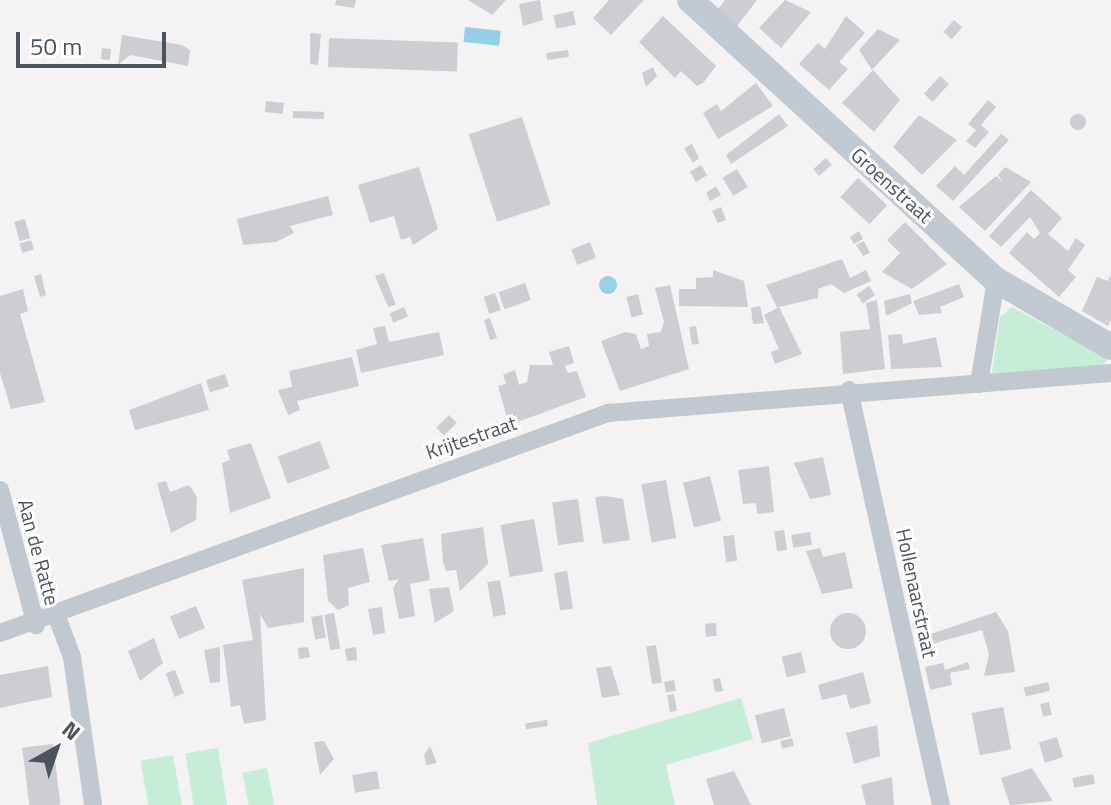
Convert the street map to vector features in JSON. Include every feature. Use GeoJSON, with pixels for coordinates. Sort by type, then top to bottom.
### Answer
{"type":"FeatureCollection","features":[{"type":"Feature","properties":{"kind":"street","name":"Groenstraat"},"geometry":{"type":"LineString","coordinates":[[690,0],[996,280],[1111,347]]}},
{"type":"Feature","properties":{"kind":"street"},"geometry":{"type":"LineString","coordinates":[[979,384],[996,280]]}},
{"type":"Feature","properties":{"kind":"street","name":"Krijtestraat"},"geometry":{"type":"LineString","coordinates":[[0,633],[36,625],[608,413],[849,390],[979,384],[1111,373]]}},
{"type":"Feature","properties":{"kind":"street","name":"Hollenaarstraat"},"geometry":{"type":"LineString","coordinates":[[849,390],[941,805]]}},
{"type":"Feature","properties":{"kind":"street","name":"Aan de Ratte"},"geometry":{"type":"LineString","coordinates":[[0,490],[36,625]]}},
{"type":"Feature","properties":{"kind":"street"},"geometry":{"type":"LineString","coordinates":[[57,617],[72,657],[93,805]]}},
{"type":"Feature","properties":{"kind":"green space"},"geometry":{"type":"Polygon","coordinates":[[[1012,307],[1108,358],[1104,366],[992,373],[1000,317],[1012,307]]]}},
{"type":"Feature","properties":{"kind":"green space"},"geometry":{"type":"Polygon","coordinates":[[[741,698],[753,739],[666,765],[675,805],[597,805],[588,743],[741,698]]]}},
{"type":"Feature","properties":{"kind":"green space"},"geometry":{"type":"Polygon","coordinates":[[[218,748],[227,805],[194,805],[185,753],[218,748]]]}},
{"type":"Feature","properties":{"kind":"green space"},"geometry":{"type":"Polygon","coordinates":[[[173,755],[182,805],[148,805],[141,761],[173,755]]]}},
{"type":"Feature","properties":{"kind":"green space"},"geometry":{"type":"Polygon","coordinates":[[[267,768],[274,804],[249,805],[242,773],[267,768]]]}},
{"type":"Feature","properties":{"kind":"water"},"geometry":{"type":"Polygon","coordinates":[[[465,27],[501,31],[499,46],[463,42],[465,27]]]}},
{"type":"Feature","properties":{"kind":"water"},"geometry":{"type":"Polygon","coordinates":[[[604,276],[612,276],[617,285],[615,292],[604,294],[599,289],[599,281],[604,276]]]}},
{"type":"Feature","properties":{"kind":"building"},"geometry":{"type":"Polygon","coordinates":[[[336,0],[356,0],[354,8],[335,5],[336,0]]]}},
{"type":"Feature","properties":{"kind":"building"},"geometry":{"type":"Polygon","coordinates":[[[468,0],[506,0],[492,15],[468,0]]]}},
{"type":"Feature","properties":{"kind":"building"},"geometry":{"type":"Polygon","coordinates":[[[540,0],[543,20],[523,26],[519,4],[540,0]]]}},
{"type":"Feature","properties":{"kind":"building"},"geometry":{"type":"Polygon","coordinates":[[[609,0],[644,0],[611,35],[593,18],[609,0]]]}},
{"type":"Feature","properties":{"kind":"building"},"geometry":{"type":"Polygon","coordinates":[[[725,0],[757,0],[737,26],[718,9],[725,0]]]}},
{"type":"Feature","properties":{"kind":"building"},"geometry":{"type":"Polygon","coordinates":[[[785,0],[811,12],[781,48],[759,28],[785,0]]]}},
{"type":"Feature","properties":{"kind":"building"},"geometry":{"type":"Polygon","coordinates":[[[573,11],[576,25],[556,29],[553,15],[573,11]]]}},
{"type":"Feature","properties":{"kind":"building"},"geometry":{"type":"Polygon","coordinates":[[[663,16],[716,66],[703,83],[697,86],[681,71],[675,78],[639,42],[663,16]]]}},
{"type":"Feature","properties":{"kind":"building"},"geometry":{"type":"Polygon","coordinates":[[[846,16],[865,33],[839,62],[848,69],[829,90],[799,64],[818,43],[825,49],[846,16]]]}},
{"type":"Feature","properties":{"kind":"building"},"geometry":{"type":"Polygon","coordinates":[[[954,20],[962,27],[952,39],[944,32],[954,20]]]}},
{"type":"Feature","properties":{"kind":"building"},"geometry":{"type":"Polygon","coordinates":[[[878,29],[900,40],[872,70],[859,50],[878,29]]]}},
{"type":"Feature","properties":{"kind":"building"},"geometry":{"type":"Polygon","coordinates":[[[310,33],[321,34],[318,65],[310,64],[310,33]]]}},
{"type":"Feature","properties":{"kind":"building"},"geometry":{"type":"Polygon","coordinates":[[[122,35],[182,45],[190,50],[188,66],[130,55],[118,65],[122,35]]]}},
{"type":"Feature","properties":{"kind":"building"},"geometry":{"type":"Polygon","coordinates":[[[329,38],[458,43],[457,71],[328,67],[329,38]]]}},
{"type":"Feature","properties":{"kind":"building"},"geometry":{"type":"Polygon","coordinates":[[[102,48],[111,49],[110,60],[101,59],[102,48]]]}},
{"type":"Feature","properties":{"kind":"building"},"geometry":{"type":"Polygon","coordinates":[[[568,50],[569,57],[547,60],[546,53],[568,50]]]}},
{"type":"Feature","properties":{"kind":"building"},"geometry":{"type":"Polygon","coordinates":[[[653,67],[657,76],[646,87],[642,73],[653,67]]]}},
{"type":"Feature","properties":{"kind":"building"},"geometry":{"type":"Polygon","coordinates":[[[873,70],[900,100],[874,132],[842,103],[873,70]]]}},
{"type":"Feature","properties":{"kind":"building"},"geometry":{"type":"Polygon","coordinates":[[[940,76],[949,84],[933,102],[924,94],[940,76]]]}},
{"type":"Feature","properties":{"kind":"building"},"geometry":{"type":"Polygon","coordinates":[[[756,83],[773,106],[718,139],[703,113],[717,104],[721,111],[756,83]]]}},
{"type":"Feature","properties":{"kind":"building"},"geometry":{"type":"Polygon","coordinates":[[[988,100],[996,107],[981,125],[989,132],[975,148],[966,141],[976,130],[968,124],[988,100]]]}},
{"type":"Feature","properties":{"kind":"building"},"geometry":{"type":"Polygon","coordinates":[[[266,101],[284,103],[283,114],[265,112],[266,101]]]}},
{"type":"Feature","properties":{"kind":"building"},"geometry":{"type":"Polygon","coordinates":[[[293,111],[324,112],[324,119],[293,118],[293,111]]]}},
{"type":"Feature","properties":{"kind":"building"},"geometry":{"type":"Polygon","coordinates":[[[779,114],[788,126],[731,164],[726,155],[779,114]]]}},
{"type":"Feature","properties":{"kind":"building"},"geometry":{"type":"Polygon","coordinates":[[[1075,114],[1081,114],[1086,122],[1084,128],[1075,130],[1070,125],[1070,119],[1075,114]]]}},
{"type":"Feature","properties":{"kind":"building"},"geometry":{"type":"Polygon","coordinates":[[[919,115],[957,140],[922,175],[893,147],[919,115]]]}},
{"type":"Feature","properties":{"kind":"building"},"geometry":{"type":"Polygon","coordinates":[[[522,117],[550,204],[497,222],[469,134],[522,117]]]}},
{"type":"Feature","properties":{"kind":"building"},"geometry":{"type":"Polygon","coordinates":[[[1001,134],[1009,140],[953,201],[936,186],[955,166],[964,175],[1001,134]]]}},
{"type":"Feature","properties":{"kind":"building"},"geometry":{"type":"Polygon","coordinates":[[[692,144],[699,158],[693,163],[684,148],[692,144]]]}},
{"type":"Feature","properties":{"kind":"building"},"geometry":{"type":"Polygon","coordinates":[[[826,158],[832,165],[819,176],[813,169],[826,158]]]}},
{"type":"Feature","properties":{"kind":"building"},"geometry":{"type":"Polygon","coordinates":[[[701,165],[707,175],[696,182],[690,172],[701,165]]]}},
{"type":"Feature","properties":{"kind":"building"},"geometry":{"type":"Polygon","coordinates":[[[419,167],[438,229],[413,245],[410,237],[401,240],[394,216],[370,223],[358,185],[419,167]]]}},
{"type":"Feature","properties":{"kind":"building"},"geometry":{"type":"Polygon","coordinates":[[[1005,167],[1031,182],[985,231],[959,207],[996,176],[1004,183],[998,175],[1005,167]]]}},
{"type":"Feature","properties":{"kind":"building"},"geometry":{"type":"Polygon","coordinates":[[[737,169],[748,187],[733,196],[722,178],[737,169]]]}},
{"type":"Feature","properties":{"kind":"building"},"geometry":{"type":"Polygon","coordinates":[[[858,178],[887,205],[870,224],[840,197],[858,178]]]}},
{"type":"Feature","properties":{"kind":"building"},"geometry":{"type":"Polygon","coordinates":[[[716,186],[721,195],[710,201],[706,193],[716,186]]]}},
{"type":"Feature","properties":{"kind":"building"},"geometry":{"type":"Polygon","coordinates":[[[1031,190],[1062,218],[1048,234],[1068,251],[1076,238],[1085,245],[1068,270],[1076,277],[1059,297],[1009,253],[1027,232],[1034,239],[1040,233],[1030,217],[1001,247],[989,236],[1031,190]]]}},
{"type":"Feature","properties":{"kind":"building"},"geometry":{"type":"Polygon","coordinates":[[[328,196],[333,215],[290,226],[294,233],[276,242],[243,245],[237,219],[328,196]]]}},
{"type":"Feature","properties":{"kind":"building"},"geometry":{"type":"Polygon","coordinates":[[[721,207],[726,220],[718,223],[712,211],[721,207]]]}},
{"type":"Feature","properties":{"kind":"building"},"geometry":{"type":"Polygon","coordinates":[[[25,219],[30,238],[20,241],[14,222],[25,219]]]}},
{"type":"Feature","properties":{"kind":"building"},"geometry":{"type":"Polygon","coordinates":[[[905,222],[947,264],[912,289],[882,272],[900,253],[887,240],[905,222]]]}},
{"type":"Feature","properties":{"kind":"building"},"geometry":{"type":"Polygon","coordinates":[[[859,231],[863,239],[854,244],[850,237],[859,231]]]}},
{"type":"Feature","properties":{"kind":"building"},"geometry":{"type":"Polygon","coordinates":[[[31,240],[34,250],[22,253],[20,244],[31,240]]]}},
{"type":"Feature","properties":{"kind":"building"},"geometry":{"type":"Polygon","coordinates":[[[864,241],[870,253],[863,256],[856,245],[864,241]]]}},
{"type":"Feature","properties":{"kind":"building"},"geometry":{"type":"Polygon","coordinates":[[[590,242],[596,258],[577,265],[571,249],[590,242]]]}},
{"type":"Feature","properties":{"kind":"building"},"geometry":{"type":"Polygon","coordinates":[[[842,259],[850,278],[866,270],[871,281],[844,293],[831,284],[818,289],[818,298],[779,307],[802,354],[775,364],[771,352],[779,349],[764,315],[777,308],[766,285],[842,259]]]}},
{"type":"Feature","properties":{"kind":"building"},"geometry":{"type":"Polygon","coordinates":[[[713,270],[744,281],[748,307],[679,306],[679,289],[696,289],[696,278],[713,277],[713,270]]]}},
{"type":"Feature","properties":{"kind":"building"},"geometry":{"type":"Polygon","coordinates":[[[384,273],[396,305],[388,307],[375,276],[384,273]]]}},
{"type":"Feature","properties":{"kind":"building"},"geometry":{"type":"Polygon","coordinates":[[[41,274],[46,295],[40,297],[34,276],[41,274]]]}},
{"type":"Feature","properties":{"kind":"building"},"geometry":{"type":"Polygon","coordinates":[[[1111,274],[1111,319],[1108,326],[1082,311],[1097,277],[1108,281],[1111,274]]]}},
{"type":"Feature","properties":{"kind":"building"},"geometry":{"type":"Polygon","coordinates":[[[525,283],[531,300],[504,309],[499,292],[525,283]]]}},
{"type":"Feature","properties":{"kind":"building"},"geometry":{"type":"Polygon","coordinates":[[[959,284],[964,297],[940,307],[942,313],[919,315],[913,301],[959,284]]]}},
{"type":"Feature","properties":{"kind":"building"},"geometry":{"type":"Polygon","coordinates":[[[670,285],[689,369],[620,391],[601,341],[625,332],[636,334],[641,349],[649,346],[647,334],[661,332],[664,322],[655,288],[670,285]]]}},
{"type":"Feature","properties":{"kind":"building"},"geometry":{"type":"Polygon","coordinates":[[[869,286],[875,295],[863,304],[857,294],[869,286]]]}},
{"type":"Feature","properties":{"kind":"building"},"geometry":{"type":"Polygon","coordinates":[[[23,289],[28,311],[20,314],[45,402],[11,409],[0,373],[0,296],[23,289]]]}},
{"type":"Feature","properties":{"kind":"building"},"geometry":{"type":"Polygon","coordinates":[[[495,293],[501,310],[490,314],[484,297],[495,293]]]}},
{"type":"Feature","properties":{"kind":"building"},"geometry":{"type":"Polygon","coordinates":[[[638,294],[643,314],[631,317],[626,297],[638,294]]]}},
{"type":"Feature","properties":{"kind":"building"},"geometry":{"type":"Polygon","coordinates":[[[910,294],[912,303],[886,316],[884,301],[910,294]]]}},
{"type":"Feature","properties":{"kind":"building"},"geometry":{"type":"Polygon","coordinates":[[[877,300],[885,369],[843,374],[840,332],[870,329],[866,303],[877,300]]]}},
{"type":"Feature","properties":{"kind":"building"},"geometry":{"type":"Polygon","coordinates":[[[760,306],[764,323],[753,324],[751,308],[760,306]]]}},
{"type":"Feature","properties":{"kind":"building"},"geometry":{"type":"Polygon","coordinates":[[[404,307],[408,316],[393,323],[389,314],[404,307]]]}},
{"type":"Feature","properties":{"kind":"building"},"geometry":{"type":"Polygon","coordinates":[[[490,318],[497,338],[490,340],[484,320],[490,318]]]}},
{"type":"Feature","properties":{"kind":"building"},"geometry":{"type":"Polygon","coordinates":[[[385,326],[389,342],[439,332],[444,355],[361,373],[356,350],[377,344],[373,328],[385,326]]]}},
{"type":"Feature","properties":{"kind":"building"},"geometry":{"type":"Polygon","coordinates":[[[696,326],[699,344],[692,345],[689,327],[696,326]]]}},
{"type":"Feature","properties":{"kind":"building"},"geometry":{"type":"Polygon","coordinates":[[[902,334],[903,344],[936,337],[942,367],[891,369],[888,335],[902,334]]]}},
{"type":"Feature","properties":{"kind":"building"},"geometry":{"type":"Polygon","coordinates":[[[569,346],[574,363],[565,366],[568,373],[577,371],[586,397],[509,425],[498,386],[506,384],[503,375],[515,370],[519,385],[527,382],[530,365],[553,365],[549,352],[569,346]]]}},
{"type":"Feature","properties":{"kind":"building"},"geometry":{"type":"Polygon","coordinates":[[[352,357],[359,386],[297,401],[300,410],[288,415],[278,390],[292,387],[289,371],[352,357]]]}},
{"type":"Feature","properties":{"kind":"building"},"geometry":{"type":"Polygon","coordinates":[[[225,374],[229,386],[210,393],[206,380],[225,374]]]}},
{"type":"Feature","properties":{"kind":"building"},"geometry":{"type":"Polygon","coordinates":[[[201,383],[209,410],[135,430],[129,410],[201,383]]]}},
{"type":"Feature","properties":{"kind":"building"},"geometry":{"type":"Polygon","coordinates":[[[449,415],[457,423],[444,436],[436,428],[449,415]]]}},
{"type":"Feature","properties":{"kind":"building"},"geometry":{"type":"Polygon","coordinates":[[[320,441],[330,468],[288,484],[278,456],[320,441]]]}},
{"type":"Feature","properties":{"kind":"building"},"geometry":{"type":"Polygon","coordinates":[[[251,443],[271,498],[230,513],[222,463],[230,460],[227,450],[251,443]]]}},
{"type":"Feature","properties":{"kind":"building"},"geometry":{"type":"Polygon","coordinates":[[[823,457],[831,495],[810,499],[794,463],[823,457]]]}},
{"type":"Feature","properties":{"kind":"building"},"geometry":{"type":"Polygon","coordinates":[[[769,466],[774,512],[757,514],[756,503],[743,504],[738,470],[769,466]]]}},
{"type":"Feature","properties":{"kind":"building"},"geometry":{"type":"Polygon","coordinates":[[[710,476],[721,521],[694,527],[683,483],[710,476]]]}},
{"type":"Feature","properties":{"kind":"building"},"geometry":{"type":"Polygon","coordinates":[[[666,480],[676,538],[652,542],[641,484],[666,480]]]}},
{"type":"Feature","properties":{"kind":"building"},"geometry":{"type":"Polygon","coordinates":[[[166,481],[170,492],[189,485],[197,497],[196,520],[171,533],[157,483],[166,481]]]}},
{"type":"Feature","properties":{"kind":"building"},"geometry":{"type":"Polygon","coordinates":[[[595,497],[623,499],[630,540],[603,544],[595,497]]]}},
{"type":"Feature","properties":{"kind":"building"},"geometry":{"type":"Polygon","coordinates":[[[578,499],[584,542],[558,545],[552,503],[578,499]]]}},
{"type":"Feature","properties":{"kind":"building"},"geometry":{"type":"Polygon","coordinates":[[[534,519],[543,571],[510,577],[501,525],[534,519]]]}},
{"type":"Feature","properties":{"kind":"building"},"geometry":{"type":"Polygon","coordinates":[[[483,527],[488,564],[460,591],[456,570],[446,571],[443,562],[441,534],[483,527]]]}},
{"type":"Feature","properties":{"kind":"building"},"geometry":{"type":"Polygon","coordinates":[[[784,530],[787,550],[777,551],[774,532],[784,530]]]}},
{"type":"Feature","properties":{"kind":"building"},"geometry":{"type":"Polygon","coordinates":[[[810,532],[812,545],[793,548],[791,535],[810,532]]]}},
{"type":"Feature","properties":{"kind":"building"},"geometry":{"type":"Polygon","coordinates":[[[734,535],[737,561],[726,562],[723,536],[734,535]]]}},
{"type":"Feature","properties":{"kind":"building"},"geometry":{"type":"Polygon","coordinates":[[[423,538],[430,580],[410,584],[415,616],[399,619],[393,588],[399,579],[389,581],[381,545],[423,538]]]}},
{"type":"Feature","properties":{"kind":"building"},"geometry":{"type":"Polygon","coordinates":[[[363,548],[370,582],[348,588],[349,605],[338,610],[328,601],[323,555],[363,548]]]}},
{"type":"Feature","properties":{"kind":"building"},"geometry":{"type":"Polygon","coordinates":[[[820,548],[823,557],[845,552],[853,588],[822,594],[806,551],[820,548]]]}},
{"type":"Feature","properties":{"kind":"building"},"geometry":{"type":"Polygon","coordinates":[[[304,568],[304,622],[268,628],[260,614],[266,720],[244,724],[240,705],[231,707],[223,645],[253,640],[242,580],[304,568]]]}},
{"type":"Feature","properties":{"kind":"building"},"geometry":{"type":"Polygon","coordinates":[[[567,571],[573,609],[560,611],[554,573],[567,571]]]}},
{"type":"Feature","properties":{"kind":"building"},"geometry":{"type":"Polygon","coordinates":[[[500,580],[506,614],[493,617],[487,582],[500,580]]]}},
{"type":"Feature","properties":{"kind":"building"},"geometry":{"type":"Polygon","coordinates":[[[449,587],[454,611],[435,623],[429,589],[449,587]]]}},
{"type":"Feature","properties":{"kind":"building"},"geometry":{"type":"Polygon","coordinates":[[[196,606],[205,628],[179,639],[170,616],[196,606]]]}},
{"type":"Feature","properties":{"kind":"building"},"geometry":{"type":"Polygon","coordinates":[[[382,607],[385,633],[373,635],[368,609],[382,607]]]}},
{"type":"Feature","properties":{"kind":"building"},"geometry":{"type":"Polygon","coordinates":[[[996,612],[1008,631],[1015,672],[984,676],[989,654],[982,630],[921,647],[919,638],[996,612]]]}},
{"type":"Feature","properties":{"kind":"building"},"geometry":{"type":"Polygon","coordinates":[[[334,613],[340,648],[330,650],[324,615],[334,613]]]}},
{"type":"Feature","properties":{"kind":"building"},"geometry":{"type":"Polygon","coordinates":[[[848,613],[861,618],[866,631],[861,644],[848,649],[835,644],[830,631],[835,618],[848,613]]]}},
{"type":"Feature","properties":{"kind":"building"},"geometry":{"type":"Polygon","coordinates":[[[322,615],[326,638],[315,640],[311,617],[322,615]]]}},
{"type":"Feature","properties":{"kind":"building"},"geometry":{"type":"Polygon","coordinates":[[[716,623],[717,636],[706,637],[705,624],[716,623]]]}},
{"type":"Feature","properties":{"kind":"building"},"geometry":{"type":"Polygon","coordinates":[[[154,638],[163,663],[140,681],[128,651],[154,638]]]}},
{"type":"Feature","properties":{"kind":"building"},"geometry":{"type":"Polygon","coordinates":[[[656,645],[662,683],[652,684],[646,647],[656,645]]]}},
{"type":"Feature","properties":{"kind":"building"},"geometry":{"type":"Polygon","coordinates":[[[220,647],[220,682],[210,683],[204,650],[220,647]]]}},
{"type":"Feature","properties":{"kind":"building"},"geometry":{"type":"Polygon","coordinates":[[[308,647],[310,657],[299,659],[298,648],[308,647]]]}},
{"type":"Feature","properties":{"kind":"building"},"geometry":{"type":"Polygon","coordinates":[[[356,647],[357,660],[347,661],[345,649],[356,647]]]}},
{"type":"Feature","properties":{"kind":"building"},"geometry":{"type":"Polygon","coordinates":[[[801,652],[806,672],[787,677],[782,657],[801,652]]]}},
{"type":"Feature","properties":{"kind":"building"},"geometry":{"type":"Polygon","coordinates":[[[968,662],[970,669],[950,673],[952,685],[930,690],[925,667],[943,663],[945,670],[968,662]]]}},
{"type":"Feature","properties":{"kind":"building"},"geometry":{"type":"Polygon","coordinates":[[[48,666],[52,697],[0,708],[0,675],[48,666]]]}},
{"type":"Feature","properties":{"kind":"building"},"geometry":{"type":"Polygon","coordinates":[[[611,666],[620,695],[602,698],[596,668],[611,666]]]}},
{"type":"Feature","properties":{"kind":"building"},"geometry":{"type":"Polygon","coordinates":[[[175,670],[184,693],[175,697],[166,674],[175,670]]]}},
{"type":"Feature","properties":{"kind":"building"},"geometry":{"type":"Polygon","coordinates":[[[863,672],[871,703],[850,709],[846,694],[822,700],[818,685],[863,672]]]}},
{"type":"Feature","properties":{"kind":"building"},"geometry":{"type":"Polygon","coordinates":[[[720,678],[723,691],[715,692],[713,679],[720,678]]]}},
{"type":"Feature","properties":{"kind":"building"},"geometry":{"type":"Polygon","coordinates":[[[674,680],[676,691],[666,693],[664,682],[674,680]]]}},
{"type":"Feature","properties":{"kind":"building"},"geometry":{"type":"Polygon","coordinates":[[[1048,682],[1050,691],[1026,696],[1024,688],[1048,682]]]}},
{"type":"Feature","properties":{"kind":"building"},"geometry":{"type":"Polygon","coordinates":[[[674,694],[677,711],[670,712],[667,695],[674,694]]]}},
{"type":"Feature","properties":{"kind":"building"},"geometry":{"type":"Polygon","coordinates":[[[1049,702],[1052,715],[1043,717],[1040,704],[1049,702]]]}},
{"type":"Feature","properties":{"kind":"building"},"geometry":{"type":"Polygon","coordinates":[[[1003,707],[1011,749],[980,755],[972,713],[1003,707]]]}},
{"type":"Feature","properties":{"kind":"building"},"geometry":{"type":"Polygon","coordinates":[[[784,708],[791,736],[762,743],[755,715],[784,708]]]}},
{"type":"Feature","properties":{"kind":"building"},"geometry":{"type":"Polygon","coordinates":[[[547,720],[548,726],[526,729],[525,723],[547,720]]]}},
{"type":"Feature","properties":{"kind":"building"},"geometry":{"type":"Polygon","coordinates":[[[877,725],[880,756],[854,764],[846,733],[877,725]]]}},
{"type":"Feature","properties":{"kind":"building"},"geometry":{"type":"Polygon","coordinates":[[[1057,737],[1063,757],[1045,763],[1039,743],[1057,737]]]}},
{"type":"Feature","properties":{"kind":"building"},"geometry":{"type":"Polygon","coordinates":[[[792,738],[794,746],[782,749],[780,741],[792,738]]]}},
{"type":"Feature","properties":{"kind":"building"},"geometry":{"type":"Polygon","coordinates":[[[324,741],[334,759],[320,775],[314,742],[324,741]]]}},
{"type":"Feature","properties":{"kind":"building"},"geometry":{"type":"Polygon","coordinates":[[[53,744],[60,805],[29,805],[22,748],[53,744]]]}},
{"type":"Feature","properties":{"kind":"building"},"geometry":{"type":"Polygon","coordinates":[[[430,746],[437,763],[426,765],[424,755],[430,746]]]}},
{"type":"Feature","properties":{"kind":"building"},"geometry":{"type":"Polygon","coordinates":[[[1032,768],[1053,801],[1010,805],[1001,778],[1032,768]]]}},
{"type":"Feature","properties":{"kind":"building"},"geometry":{"type":"Polygon","coordinates":[[[377,771],[380,789],[355,793],[352,775],[377,771]]]}},
{"type":"Feature","properties":{"kind":"building"},"geometry":{"type":"Polygon","coordinates":[[[734,771],[751,805],[714,805],[706,779],[734,771]]]}},
{"type":"Feature","properties":{"kind":"building"},"geometry":{"type":"Polygon","coordinates":[[[1093,774],[1095,784],[1074,788],[1072,778],[1093,774]]]}},
{"type":"Feature","properties":{"kind":"building"},"geometry":{"type":"Polygon","coordinates":[[[892,777],[894,805],[866,805],[861,785],[892,777]]]}}]}
